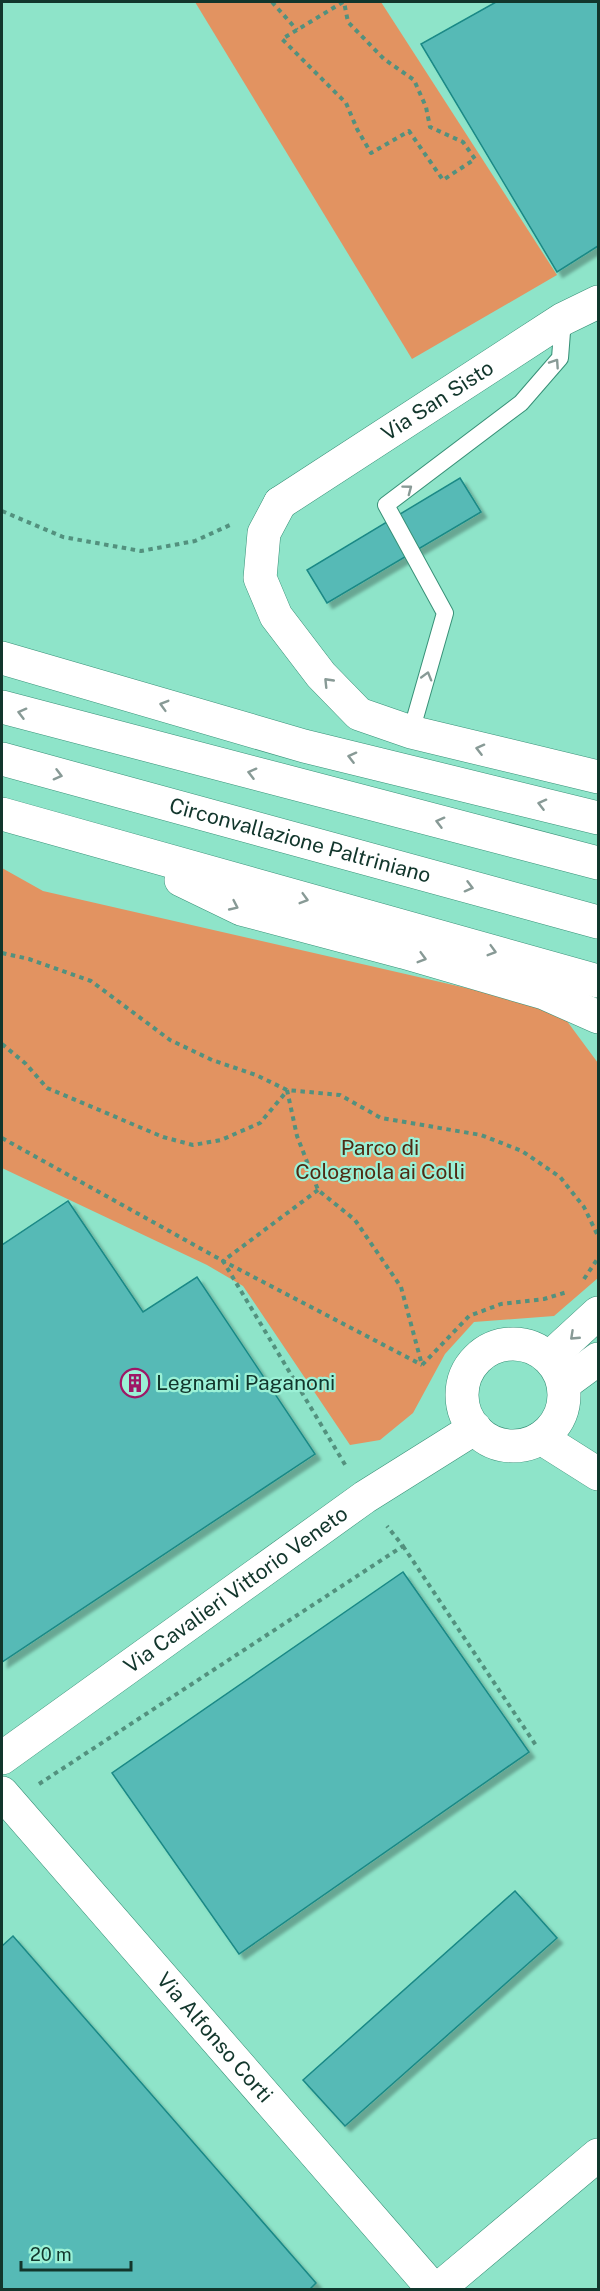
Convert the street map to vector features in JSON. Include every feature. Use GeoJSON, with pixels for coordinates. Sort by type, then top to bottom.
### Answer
{"type":"FeatureCollection","features":[{"type":"Feature","properties":{"kind":"main road","name":"Via San Sisto"},"geometry":{"type":"LineString","coordinates":[[411,732],[359,714],[321,675],[276,616],[260,578],[264,533],[280,503],[563,319],[598,302]]}},
{"type":"Feature","properties":{"kind":"main road"},"geometry":{"type":"LineString","coordinates":[[2,658],[304,746],[598,818]]}},
{"type":"Feature","properties":{"kind":"main road"},"geometry":{"type":"LineString","coordinates":[[2,707],[598,863]]}},
{"type":"Feature","properties":{"kind":"main road"},"geometry":{"type":"LineString","coordinates":[[411,732],[598,777]]}},
{"type":"Feature","properties":{"kind":"main road","name":"Circonvallazione Paltriniano"},"geometry":{"type":"LineString","coordinates":[[2,759],[598,922]]}},
{"type":"Feature","properties":{"kind":"main road"},"geometry":{"type":"LineString","coordinates":[[2,814],[598,981]]}},
{"type":"Feature","properties":{"kind":"main road"},"geometry":{"type":"LineString","coordinates":[[106,843],[241,909],[404,952],[544,993],[598,1017]]}},
{"type":"Feature","properties":{"kind":"main road"},"geometry":{"type":"LineString","coordinates":[[556,1371],[598,1313]]}},
{"type":"Feature","properties":{"kind":"main road"},"geometry":{"type":"LineString","coordinates":[[518,1344],[535,1348],[556,1371],[564,1400],[561,1415],[553,1427],[541,1438],[528,1444],[513,1446],[499,1444],[486,1438],[475,1428],[466,1413],[462,1397],[465,1380],[472,1364],[485,1352],[501,1345],[518,1344]]}},
{"type":"Feature","properties":{"kind":"main road"},"geometry":{"type":"LineString","coordinates":[[556,1371],[598,1359]]}},
{"type":"Feature","properties":{"kind":"main road","name":"Via Cavalieri Vittorio Veneto"},"geometry":{"type":"LineString","coordinates":[[2,1758],[364,1497],[475,1428]]}},
{"type":"Feature","properties":{"kind":"main road"},"geometry":{"type":"LineString","coordinates":[[541,1438],[598,1474]]}},
{"type":"Feature","properties":{"kind":"main road","name":"Via Alfonso Corti"},"geometry":{"type":"LineString","coordinates":[[6,1798],[429,2287],[598,2156]]}},
{"type":"Feature","properties":{"kind":"lane"},"geometry":{"type":"LineString","coordinates":[[411,732],[445,613],[386,505],[521,403],[560,358],[563,319]]}},
{"type":"Feature","properties":{"kind":"path"},"geometry":{"type":"LineString","coordinates":[[272,2],[297,30]]}},
{"type":"Feature","properties":{"kind":"path"},"geometry":{"type":"LineString","coordinates":[[344,2],[348,22],[384,59],[414,80],[426,107],[430,127],[463,142],[475,159],[443,180],[409,131],[371,153],[346,103],[282,39],[344,2]]}},
{"type":"Feature","properties":{"kind":"path"},"geometry":{"type":"LineString","coordinates":[[2,512],[63,537],[141,551],[195,541]]}},
{"type":"Feature","properties":{"kind":"path"},"geometry":{"type":"LineString","coordinates":[[2,953],[29,959],[91,981],[170,1040],[212,1060],[256,1075],[287,1090],[340,1095],[381,1118],[481,1135],[522,1151],[560,1177],[584,1207],[598,1236]]}},
{"type":"Feature","properties":{"kind":"path"},"geometry":{"type":"LineString","coordinates":[[2,1044],[26,1064],[47,1088],[163,1137],[194,1145],[221,1140],[260,1123],[287,1090]]}},
{"type":"Feature","properties":{"kind":"path"},"geometry":{"type":"LineString","coordinates":[[287,1090],[297,1136],[318,1190],[355,1220],[401,1287],[422,1365]]}},
{"type":"Feature","properties":{"kind":"path"},"geometry":{"type":"LineString","coordinates":[[2,1138],[223,1261],[422,1365]]}},
{"type":"Feature","properties":{"kind":"path"},"geometry":{"type":"LineString","coordinates":[[223,1261],[318,1190]]}},
{"type":"Feature","properties":{"kind":"path"},"geometry":{"type":"LineString","coordinates":[[577,1286],[583,1281],[598,1258]]}},
{"type":"Feature","properties":{"kind":"path"},"geometry":{"type":"LineString","coordinates":[[223,1261],[364,1497],[403,1546],[537,1747]]}},
{"type":"Feature","properties":{"kind":"path"},"geometry":{"type":"LineString","coordinates":[[422,1365],[469,1316],[501,1304],[544,1299],[570,1291]]}},
{"type":"Feature","properties":{"kind":"path"},"geometry":{"type":"LineString","coordinates":[[6,1798],[403,1546]]}},
{"type":"Feature","properties":{"kind":"green space"},"geometry":{"type":"Polygon","coordinates":[[[195,2],[381,2],[557,275],[412,359],[195,2]]]}},
{"type":"Feature","properties":{"kind":"green space","name":"Parco di Colognola ai Colli"},"geometry":{"type":"Polygon","coordinates":[[[2,868],[43,891],[558,1009],[598,1063],[598,1278],[554,1316],[474,1322],[445,1354],[413,1413],[380,1440],[350,1445],[243,1286],[207,1265],[2,1168],[2,868]]]}},
{"type":"Feature","properties":{"kind":"building"},"geometry":{"type":"Polygon","coordinates":[[[496,2],[598,2],[598,246],[557,272],[421,44],[496,2]]]}},
{"type":"Feature","properties":{"kind":"building"},"geometry":{"type":"Polygon","coordinates":[[[460,478],[481,512],[327,603],[307,570],[460,478]]]}},
{"type":"Feature","properties":{"kind":"building","name":"Legnami Paganoni"},"geometry":{"type":"Polygon","coordinates":[[[68,1201],[143,1312],[197,1277],[315,1454],[2,1662],[2,1245],[68,1201]]]}},
{"type":"Feature","properties":{"kind":"building"},"geometry":{"type":"Polygon","coordinates":[[[403,1572],[529,1752],[239,1954],[112,1773],[403,1572]]]}},
{"type":"Feature","properties":{"kind":"building"},"geometry":{"type":"Polygon","coordinates":[[[515,1891],[557,1938],[345,2126],[303,2080],[515,1891]]]}},
{"type":"Feature","properties":{"kind":"building"},"geometry":{"type":"Polygon","coordinates":[[[13,1936],[316,2283],[309,2290],[2,2290],[2,1946],[13,1936]]]}},
{"type":"Feature","properties":{"kind":"place","name":"Legnami Paganoni"},"geometry":{"type":"Point","coordinates":[135,1383]}}]}
